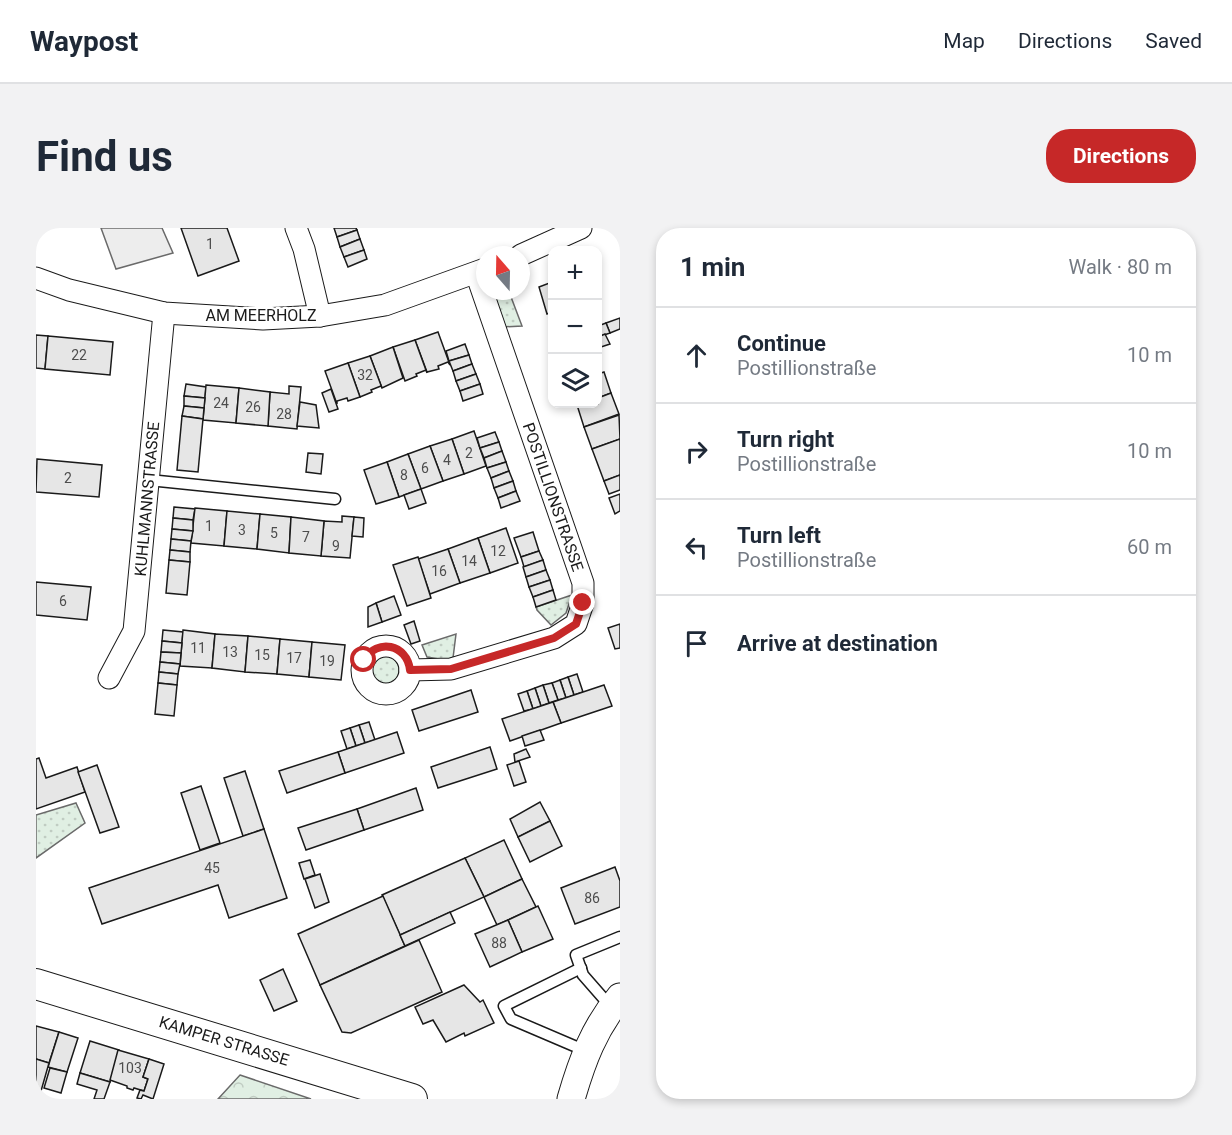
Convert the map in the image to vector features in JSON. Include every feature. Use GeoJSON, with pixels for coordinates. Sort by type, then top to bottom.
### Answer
{"type":"FeatureCollection","features":[{"type":"Feature","properties":{"kind":"main road","name":"KAMPER STRASSE"},"geometry":{"type":"LineString","coordinates":[[36,984],[412,1099]]}},
{"type":"Feature","properties":{"kind":"street"},"geometry":{"type":"LineString","coordinates":[[296,228],[304,249],[320,316]]}},
{"type":"Feature","properties":{"kind":"street"},"geometry":{"type":"LineString","coordinates":[[530,251],[581,228]]}},
{"type":"Feature","properties":{"kind":"street","name":"AM MEERHOLZ"},"geometry":{"type":"LineString","coordinates":[[36,278],[69,290],[164,313],[263,319],[320,316],[385,305],[476,272]]}},
{"type":"Feature","properties":{"kind":"street","name":"POSTILLIONSTRASSE"},"geometry":{"type":"LineString","coordinates":[[410,670],[451,669],[554,638],[576,624],[583,603],[583,583],[490,300]]}},
{"type":"Feature","properties":{"kind":"street","name":"KUHLMANNSTRASSE"},"geometry":{"type":"LineString","coordinates":[[109,678],[134,631],[164,313]]}},
{"type":"Feature","properties":{"kind":"street"},"geometry":{"type":"LineString","coordinates":[[571,1099],[586,1051],[616,1002]]}},
{"type":"Feature","properties":{"kind":"lane"},"geometry":{"type":"LineString","coordinates":[[149,480],[335,499]]}},
{"type":"Feature","properties":{"kind":"lane"},"geometry":{"type":"LineString","coordinates":[[616,1002],[583,975],[576,955],[620,937]]}},
{"type":"Feature","properties":{"kind":"lane"},"geometry":{"type":"LineString","coordinates":[[581,968],[504,1006],[511,1019],[586,1051]]}},
{"type":"Feature","properties":{"kind":"green space"},"geometry":{"type":"Polygon","coordinates":[[[496,300],[512,300],[522,326],[502,327],[496,300]]]}},
{"type":"Feature","properties":{"kind":"green space"},"geometry":{"type":"Polygon","coordinates":[[[572,595],[566,613],[551,625],[537,610],[536,607],[572,595]]]}},
{"type":"Feature","properties":{"kind":"green space"},"geometry":{"type":"Polygon","coordinates":[[[456,634],[453,658],[445,660],[427,657],[422,645],[456,634]]]}},
{"type":"Feature","properties":{"kind":"green space"},"geometry":{"type":"Polygon","coordinates":[[[384,655],[395,659],[399,670],[395,681],[384,685],[373,681],[369,670],[373,659],[384,655]]]}},
{"type":"Feature","properties":{"kind":"green space"},"geometry":{"type":"Polygon","coordinates":[[[76,803],[85,823],[36,858],[36,815],[76,803]]]}},
{"type":"Feature","properties":{"kind":"green space"},"geometry":{"type":"Polygon","coordinates":[[[240,1075],[311,1099],[218,1099],[240,1075]]]}},
{"type":"Feature","properties":{"kind":"shaded area"},"geometry":{"type":"Polygon","coordinates":[[[101,228],[162,228],[173,253],[116,269],[101,228]]]}},
{"type":"Feature","properties":{"kind":"building"},"geometry":{"type":"Polygon","coordinates":[[[181,228],[227,228],[239,261],[198,276],[181,228]]]}},
{"type":"Feature","properties":{"kind":"building"},"geometry":{"type":"Polygon","coordinates":[[[334,228],[356,228],[357,230],[337,237],[334,228]]]}},
{"type":"Feature","properties":{"kind":"building"},"geometry":{"type":"Polygon","coordinates":[[[357,230],[360,239],[340,247],[337,237],[357,230]]]}},
{"type":"Feature","properties":{"kind":"building"},"geometry":{"type":"Polygon","coordinates":[[[360,239],[364,250],[344,257],[340,247],[360,239]]]}},
{"type":"Feature","properties":{"kind":"building"},"geometry":{"type":"Polygon","coordinates":[[[364,250],[367,259],[348,267],[344,257],[364,250]]]}},
{"type":"Feature","properties":{"kind":"building"},"geometry":{"type":"Polygon","coordinates":[[[548,284],[547,314],[539,287],[548,284]]]}},
{"type":"Feature","properties":{"kind":"building"},"geometry":{"type":"Polygon","coordinates":[[[620,318],[620,329],[610,333],[606,323],[620,318]]]}},
{"type":"Feature","properties":{"kind":"building"},"geometry":{"type":"Polygon","coordinates":[[[606,323],[610,333],[602,336],[602,324],[606,323]]]}},
{"type":"Feature","properties":{"kind":"building"},"geometry":{"type":"Polygon","coordinates":[[[438,332],[450,365],[448,362],[438,366],[439,369],[427,372],[415,340],[438,332]]]}},
{"type":"Feature","properties":{"kind":"building"},"geometry":{"type":"Polygon","coordinates":[[[605,334],[610,344],[602,347],[602,335],[605,334]]]}},
{"type":"Feature","properties":{"kind":"building"},"geometry":{"type":"Polygon","coordinates":[[[36,335],[48,336],[45,369],[36,368],[36,335]]]}},
{"type":"Feature","properties":{"kind":"building"},"geometry":{"type":"Polygon","coordinates":[[[48,336],[113,342],[110,375],[45,369],[48,336]]]}},
{"type":"Feature","properties":{"kind":"building"},"geometry":{"type":"Polygon","coordinates":[[[415,340],[426,370],[405,381],[393,347],[415,340]]]}},
{"type":"Feature","properties":{"kind":"building"},"geometry":{"type":"Polygon","coordinates":[[[465,344],[469,355],[449,361],[446,351],[465,344]]]}},
{"type":"Feature","properties":{"kind":"building"},"geometry":{"type":"Polygon","coordinates":[[[393,347],[403,378],[382,388],[370,356],[393,347]]]}},
{"type":"Feature","properties":{"kind":"building"},"geometry":{"type":"Polygon","coordinates":[[[469,355],[472,364],[453,371],[449,361],[469,355]]]}},
{"type":"Feature","properties":{"kind":"building"},"geometry":{"type":"Polygon","coordinates":[[[370,356],[382,388],[381,386],[371,390],[372,392],[360,397],[348,363],[370,356]]]}},
{"type":"Feature","properties":{"kind":"building"},"geometry":{"type":"Polygon","coordinates":[[[348,363],[360,397],[348,401],[347,398],[337,401],[337,404],[325,371],[348,363]]]}},
{"type":"Feature","properties":{"kind":"building"},"geometry":{"type":"Polygon","coordinates":[[[472,364],[476,374],[456,381],[453,371],[472,364]]]}},
{"type":"Feature","properties":{"kind":"building"},"geometry":{"type":"Polygon","coordinates":[[[604,372],[611,393],[602,396],[602,373],[604,372]]]}},
{"type":"Feature","properties":{"kind":"building"},"geometry":{"type":"Polygon","coordinates":[[[476,374],[480,384],[460,391],[456,381],[476,374]]]}},
{"type":"Feature","properties":{"kind":"building"},"geometry":{"type":"Polygon","coordinates":[[[186,384],[206,387],[205,398],[184,396],[186,384]]]}},
{"type":"Feature","properties":{"kind":"building"},"geometry":{"type":"Polygon","coordinates":[[[480,384],[483,394],[463,401],[460,391],[480,384]]]}},
{"type":"Feature","properties":{"kind":"building"},"geometry":{"type":"Polygon","coordinates":[[[206,385],[239,388],[236,423],[203,420],[206,385]]]}},
{"type":"Feature","properties":{"kind":"building"},"geometry":{"type":"Polygon","coordinates":[[[289,386],[301,387],[297,429],[268,426],[270,392],[289,394],[289,386]]]}},
{"type":"Feature","properties":{"kind":"building"},"geometry":{"type":"Polygon","coordinates":[[[239,388],[270,392],[268,426],[236,423],[239,388]]]}},
{"type":"Feature","properties":{"kind":"building"},"geometry":{"type":"Polygon","coordinates":[[[331,389],[338,409],[329,412],[322,393],[331,389]]]}},
{"type":"Feature","properties":{"kind":"building"},"geometry":{"type":"Polygon","coordinates":[[[611,393],[619,414],[584,427],[578,408],[602,408],[602,396],[611,393]]]}},
{"type":"Feature","properties":{"kind":"building"},"geometry":{"type":"Polygon","coordinates":[[[184,396],[205,398],[204,408],[184,406],[184,396]]]}},
{"type":"Feature","properties":{"kind":"building"},"geometry":{"type":"Polygon","coordinates":[[[300,402],[316,405],[319,428],[297,426],[300,402]]]}},
{"type":"Feature","properties":{"kind":"building"},"geometry":{"type":"Polygon","coordinates":[[[184,406],[204,408],[203,419],[182,416],[184,406]]]}},
{"type":"Feature","properties":{"kind":"building"},"geometry":{"type":"Polygon","coordinates":[[[619,415],[620,439],[592,449],[584,427],[619,415]]]}},
{"type":"Feature","properties":{"kind":"building"},"geometry":{"type":"Polygon","coordinates":[[[182,416],[203,419],[198,472],[177,470],[182,416]]]}},
{"type":"Feature","properties":{"kind":"building"},"geometry":{"type":"Polygon","coordinates":[[[474,431],[486,466],[464,474],[452,439],[474,431]]]}},
{"type":"Feature","properties":{"kind":"building"},"geometry":{"type":"Polygon","coordinates":[[[495,432],[499,442],[480,448],[477,438],[495,432]]]}},
{"type":"Feature","properties":{"kind":"building"},"geometry":{"type":"Polygon","coordinates":[[[452,439],[464,474],[443,481],[430,446],[452,439]]]}},
{"type":"Feature","properties":{"kind":"building"},"geometry":{"type":"Polygon","coordinates":[[[620,439],[620,475],[604,481],[592,449],[620,439]]]}},
{"type":"Feature","properties":{"kind":"building"},"geometry":{"type":"Polygon","coordinates":[[[499,442],[502,451],[484,458],[480,448],[499,442]]]}},
{"type":"Feature","properties":{"kind":"building"},"geometry":{"type":"Polygon","coordinates":[[[430,446],[443,481],[421,489],[408,454],[430,446]]]}},
{"type":"Feature","properties":{"kind":"building"},"geometry":{"type":"Polygon","coordinates":[[[502,451],[506,462],[487,468],[484,458],[502,451]]]}},
{"type":"Feature","properties":{"kind":"building"},"geometry":{"type":"Polygon","coordinates":[[[308,453],[323,454],[321,474],[306,472],[308,453]]]}},
{"type":"Feature","properties":{"kind":"building"},"geometry":{"type":"Polygon","coordinates":[[[408,454],[421,489],[399,497],[387,462],[408,454]]]}},
{"type":"Feature","properties":{"kind":"building"},"geometry":{"type":"Polygon","coordinates":[[[37,459],[102,465],[99,497],[36,492],[37,459]]]}},
{"type":"Feature","properties":{"kind":"building"},"geometry":{"type":"Polygon","coordinates":[[[387,462],[399,497],[376,504],[364,470],[387,462]]]}},
{"type":"Feature","properties":{"kind":"building"},"geometry":{"type":"Polygon","coordinates":[[[506,462],[509,471],[491,478],[487,468],[506,462]]]}},
{"type":"Feature","properties":{"kind":"building"},"geometry":{"type":"Polygon","coordinates":[[[509,471],[513,481],[494,488],[491,478],[509,471]]]}},
{"type":"Feature","properties":{"kind":"building"},"geometry":{"type":"Polygon","coordinates":[[[620,475],[620,490],[609,494],[604,481],[620,475]]]}},
{"type":"Feature","properties":{"kind":"building"},"geometry":{"type":"Polygon","coordinates":[[[513,481],[516,491],[498,498],[494,488],[513,481]]]}},
{"type":"Feature","properties":{"kind":"building"},"geometry":{"type":"Polygon","coordinates":[[[421,489],[426,503],[409,509],[404,495],[421,489]]]}},
{"type":"Feature","properties":{"kind":"building"},"geometry":{"type":"Polygon","coordinates":[[[516,491],[520,501],[501,508],[498,498],[516,491]]]}},
{"type":"Feature","properties":{"kind":"building"},"geometry":{"type":"Polygon","coordinates":[[[620,494],[620,511],[615,514],[609,498],[620,494]]]}},
{"type":"Feature","properties":{"kind":"building"},"geometry":{"type":"Polygon","coordinates":[[[174,507],[195,509],[193,520],[173,518],[174,507]]]}},
{"type":"Feature","properties":{"kind":"building"},"geometry":{"type":"Polygon","coordinates":[[[195,508],[227,511],[224,546],[191,543],[195,508]]]}},
{"type":"Feature","properties":{"kind":"building"},"geometry":{"type":"Polygon","coordinates":[[[227,511],[260,514],[257,549],[224,546],[227,511]]]}},
{"type":"Feature","properties":{"kind":"building"},"geometry":{"type":"Polygon","coordinates":[[[260,514],[291,517],[289,553],[257,549],[260,514]]]}},
{"type":"Feature","properties":{"kind":"building"},"geometry":{"type":"Polygon","coordinates":[[[342,516],[354,517],[350,558],[321,556],[324,521],[342,522],[342,516]]]}},
{"type":"Feature","properties":{"kind":"building"},"geometry":{"type":"Polygon","coordinates":[[[291,517],[324,521],[321,556],[289,553],[291,517]]]}},
{"type":"Feature","properties":{"kind":"building"},"geometry":{"type":"Polygon","coordinates":[[[354,517],[364,518],[363,537],[352,536],[354,517]]]}},
{"type":"Feature","properties":{"kind":"building"},"geometry":{"type":"Polygon","coordinates":[[[173,518],[193,520],[193,531],[172,529],[173,518]]]}},
{"type":"Feature","properties":{"kind":"building"},"geometry":{"type":"Polygon","coordinates":[[[506,528],[518,563],[490,573],[478,538],[506,528]]]}},
{"type":"Feature","properties":{"kind":"building"},"geometry":{"type":"Polygon","coordinates":[[[172,529],[193,531],[191,541],[171,539],[172,529]]]}},
{"type":"Feature","properties":{"kind":"building"},"geometry":{"type":"Polygon","coordinates":[[[533,532],[539,551],[521,557],[514,538],[533,532]]]}},
{"type":"Feature","properties":{"kind":"building"},"geometry":{"type":"Polygon","coordinates":[[[478,538],[490,573],[460,583],[448,549],[478,538]]]}},
{"type":"Feature","properties":{"kind":"building"},"geometry":{"type":"Polygon","coordinates":[[[171,539],[191,541],[190,552],[170,550],[171,539]]]}},
{"type":"Feature","properties":{"kind":"building"},"geometry":{"type":"Polygon","coordinates":[[[448,549],[460,583],[430,594],[418,559],[448,549]]]}},
{"type":"Feature","properties":{"kind":"building"},"geometry":{"type":"Polygon","coordinates":[[[170,550],[190,552],[190,562],[169,560],[170,550]]]}},
{"type":"Feature","properties":{"kind":"building"},"geometry":{"type":"Polygon","coordinates":[[[539,551],[543,560],[524,567],[521,557],[539,551]]]}},
{"type":"Feature","properties":{"kind":"building"},"geometry":{"type":"Polygon","coordinates":[[[418,557],[431,598],[407,606],[393,565],[418,557]]]}},
{"type":"Feature","properties":{"kind":"building"},"geometry":{"type":"Polygon","coordinates":[[[169,560],[190,562],[187,595],[166,593],[169,560]]]}},
{"type":"Feature","properties":{"kind":"building"},"geometry":{"type":"Polygon","coordinates":[[[543,560],[546,570],[526,577],[523,567],[543,560]]]}},
{"type":"Feature","properties":{"kind":"building"},"geometry":{"type":"Polygon","coordinates":[[[546,570],[550,580],[529,587],[526,577],[546,570]]]}},
{"type":"Feature","properties":{"kind":"building"},"geometry":{"type":"Polygon","coordinates":[[[550,580],[553,590],[533,597],[529,587],[550,580]]]}},
{"type":"Feature","properties":{"kind":"building"},"geometry":{"type":"Polygon","coordinates":[[[36,582],[91,587],[87,620],[36,615],[36,582]]]}},
{"type":"Feature","properties":{"kind":"building"},"geometry":{"type":"Polygon","coordinates":[[[553,590],[556,600],[536,607],[533,597],[553,590]]]}},
{"type":"Feature","properties":{"kind":"building"},"geometry":{"type":"Polygon","coordinates":[[[394,596],[401,615],[382,622],[376,603],[394,596]]]}},
{"type":"Feature","properties":{"kind":"building"},"geometry":{"type":"Polygon","coordinates":[[[376,603],[382,622],[368,627],[368,607],[376,603]]]}},
{"type":"Feature","properties":{"kind":"building"},"geometry":{"type":"Polygon","coordinates":[[[414,621],[420,641],[411,644],[404,625],[414,621]]]}},
{"type":"Feature","properties":{"kind":"building"},"geometry":{"type":"Polygon","coordinates":[[[620,624],[620,648],[615,649],[608,628],[620,624]]]}},
{"type":"Feature","properties":{"kind":"building"},"geometry":{"type":"Polygon","coordinates":[[[163,630],[183,632],[182,643],[162,641],[163,630]]]}},
{"type":"Feature","properties":{"kind":"building"},"geometry":{"type":"Polygon","coordinates":[[[183,630],[215,634],[212,668],[180,666],[183,630]]]}},
{"type":"Feature","properties":{"kind":"building"},"geometry":{"type":"Polygon","coordinates":[[[215,634],[248,636],[245,672],[212,668],[215,634]]]}},
{"type":"Feature","properties":{"kind":"building"},"geometry":{"type":"Polygon","coordinates":[[[248,636],[280,639],[277,674],[245,672],[248,636]]]}},
{"type":"Feature","properties":{"kind":"building"},"geometry":{"type":"Polygon","coordinates":[[[280,639],[312,642],[309,677],[277,674],[280,639]]]}},
{"type":"Feature","properties":{"kind":"building"},"geometry":{"type":"Polygon","coordinates":[[[162,641],[182,643],[181,653],[161,652],[162,641]]]}},
{"type":"Feature","properties":{"kind":"building"},"geometry":{"type":"Polygon","coordinates":[[[312,642],[345,645],[341,680],[309,677],[312,642]]]}},
{"type":"Feature","properties":{"kind":"building"},"geometry":{"type":"Polygon","coordinates":[[[161,652],[181,653],[180,664],[160,662],[161,652]]]}},
{"type":"Feature","properties":{"kind":"building"},"geometry":{"type":"Polygon","coordinates":[[[160,662],[180,664],[178,674],[159,672],[160,662]]]}},
{"type":"Feature","properties":{"kind":"building"},"geometry":{"type":"Polygon","coordinates":[[[159,672],[178,674],[177,685],[158,683],[159,672]]]}},
{"type":"Feature","properties":{"kind":"building"},"geometry":{"type":"Polygon","coordinates":[[[577,674],[583,692],[574,695],[568,677],[577,674]]]}},
{"type":"Feature","properties":{"kind":"building"},"geometry":{"type":"Polygon","coordinates":[[[568,677],[574,695],[566,698],[560,680],[568,677]]]}},
{"type":"Feature","properties":{"kind":"building"},"geometry":{"type":"Polygon","coordinates":[[[560,680],[566,698],[558,700],[552,683],[560,680]]]}},
{"type":"Feature","properties":{"kind":"building"},"geometry":{"type":"Polygon","coordinates":[[[158,683],[177,685],[174,716],[155,714],[158,683]]]}},
{"type":"Feature","properties":{"kind":"building"},"geometry":{"type":"Polygon","coordinates":[[[552,683],[558,700],[549,703],[543,685],[552,683]]]}},
{"type":"Feature","properties":{"kind":"building"},"geometry":{"type":"Polygon","coordinates":[[[543,685],[549,703],[541,706],[535,688],[543,685]]]}},
{"type":"Feature","properties":{"kind":"building"},"geometry":{"type":"Polygon","coordinates":[[[604,685],[612,706],[561,723],[553,702],[604,685]]]}},
{"type":"Feature","properties":{"kind":"building"},"geometry":{"type":"Polygon","coordinates":[[[535,688],[541,706],[533,709],[527,691],[535,688]]]}},
{"type":"Feature","properties":{"kind":"building"},"geometry":{"type":"Polygon","coordinates":[[[471,690],[478,712],[419,731],[412,710],[471,690]]]}},
{"type":"Feature","properties":{"kind":"building"},"geometry":{"type":"Polygon","coordinates":[[[527,691],[533,709],[524,711],[518,694],[527,691]]]}},
{"type":"Feature","properties":{"kind":"building"},"geometry":{"type":"Polygon","coordinates":[[[553,702],[561,723],[510,741],[502,719],[553,702]]]}},
{"type":"Feature","properties":{"kind":"building"},"geometry":{"type":"Polygon","coordinates":[[[369,722],[375,740],[365,743],[359,725],[369,722]]]}},
{"type":"Feature","properties":{"kind":"building"},"geometry":{"type":"Polygon","coordinates":[[[359,725],[365,743],[356,746],[350,728],[359,725]]]}},
{"type":"Feature","properties":{"kind":"building"},"geometry":{"type":"Polygon","coordinates":[[[350,728],[356,746],[347,749],[341,731],[350,728]]]}},
{"type":"Feature","properties":{"kind":"building"},"geometry":{"type":"Polygon","coordinates":[[[540,730],[544,740],[525,746],[522,736],[540,730]]]}},
{"type":"Feature","properties":{"kind":"building"},"geometry":{"type":"Polygon","coordinates":[[[397,732],[404,753],[345,773],[338,752],[397,732]]]}},
{"type":"Feature","properties":{"kind":"building"},"geometry":{"type":"Polygon","coordinates":[[[490,747],[497,769],[438,788],[431,767],[490,747]]]}},
{"type":"Feature","properties":{"kind":"building"},"geometry":{"type":"Polygon","coordinates":[[[526,749],[530,757],[515,762],[514,754],[526,749]]]}},
{"type":"Feature","properties":{"kind":"building"},"geometry":{"type":"Polygon","coordinates":[[[338,752],[345,773],[287,793],[279,771],[338,752]]]}},
{"type":"Feature","properties":{"kind":"building"},"geometry":{"type":"Polygon","coordinates":[[[39,758],[46,778],[77,767],[85,792],[36,809],[36,759],[39,758]]]}},
{"type":"Feature","properties":{"kind":"building"},"geometry":{"type":"Polygon","coordinates":[[[519,761],[526,782],[514,786],[507,765],[519,761]]]}},
{"type":"Feature","properties":{"kind":"building"},"geometry":{"type":"Polygon","coordinates":[[[97,765],[119,827],[100,833],[78,772],[97,765]]]}},
{"type":"Feature","properties":{"kind":"building"},"geometry":{"type":"Polygon","coordinates":[[[245,771],[264,829],[243,836],[224,778],[245,771]]]}},
{"type":"Feature","properties":{"kind":"building"},"geometry":{"type":"Polygon","coordinates":[[[201,786],[220,843],[200,850],[181,793],[201,786]]]}},
{"type":"Feature","properties":{"kind":"building"},"geometry":{"type":"Polygon","coordinates":[[[416,788],[423,810],[364,830],[357,809],[416,788]]]}},
{"type":"Feature","properties":{"kind":"building"},"geometry":{"type":"Polygon","coordinates":[[[540,802],[550,821],[518,837],[510,819],[540,802]]]}},
{"type":"Feature","properties":{"kind":"building"},"geometry":{"type":"Polygon","coordinates":[[[357,809],[364,830],[306,850],[298,828],[357,809]]]}},
{"type":"Feature","properties":{"kind":"building"},"geometry":{"type":"Polygon","coordinates":[[[550,821],[562,846],[530,862],[518,837],[550,821]]]}},
{"type":"Feature","properties":{"kind":"building"},"geometry":{"type":"Polygon","coordinates":[[[264,829],[287,898],[229,918],[218,885],[102,924],[89,888],[264,829]]]}},
{"type":"Feature","properties":{"kind":"building"},"geometry":{"type":"Polygon","coordinates":[[[504,840],[522,879],[484,897],[465,858],[504,840]]]}},
{"type":"Feature","properties":{"kind":"building"},"geometry":{"type":"Polygon","coordinates":[[[465,858],[484,897],[400,935],[382,895],[465,858]]]}},
{"type":"Feature","properties":{"kind":"building"},"geometry":{"type":"Polygon","coordinates":[[[310,860],[315,875],[304,879],[299,863],[310,860]]]}},
{"type":"Feature","properties":{"kind":"building"},"geometry":{"type":"Polygon","coordinates":[[[615,867],[620,881],[620,907],[575,924],[561,888],[615,867]]]}},
{"type":"Feature","properties":{"kind":"building"},"geometry":{"type":"Polygon","coordinates":[[[320,874],[329,902],[315,908],[305,879],[320,874]]]}},
{"type":"Feature","properties":{"kind":"building"},"geometry":{"type":"Polygon","coordinates":[[[522,879],[536,907],[497,925],[484,897],[522,879]]]}},
{"type":"Feature","properties":{"kind":"building"},"geometry":{"type":"Polygon","coordinates":[[[383,896],[405,946],[320,985],[298,934],[383,896]]]}},
{"type":"Feature","properties":{"kind":"building"},"geometry":{"type":"Polygon","coordinates":[[[538,906],[553,939],[522,952],[508,920],[538,906]]]}},
{"type":"Feature","properties":{"kind":"building"},"geometry":{"type":"Polygon","coordinates":[[[450,912],[455,923],[405,946],[400,935],[450,912]]]}},
{"type":"Feature","properties":{"kind":"building"},"geometry":{"type":"Polygon","coordinates":[[[508,920],[522,952],[490,967],[475,934],[508,920]]]}},
{"type":"Feature","properties":{"kind":"building"},"geometry":{"type":"Polygon","coordinates":[[[419,940],[442,992],[351,1033],[342,1032],[320,985],[419,940]]]}},
{"type":"Feature","properties":{"kind":"building"},"geometry":{"type":"Polygon","coordinates":[[[283,969],[297,1001],[274,1011],[260,980],[283,969]]]}},
{"type":"Feature","properties":{"kind":"building"},"geometry":{"type":"Polygon","coordinates":[[[464,985],[480,1002],[483,1000],[494,1023],[446,1042],[433,1020],[423,1024],[415,1007],[464,985]]]}},
{"type":"Feature","properties":{"kind":"building"},"geometry":{"type":"Polygon","coordinates":[[[36,1026],[59,1032],[49,1063],[36,1059],[36,1026]]]}},
{"type":"Feature","properties":{"kind":"building"},"geometry":{"type":"Polygon","coordinates":[[[59,1032],[78,1038],[67,1072],[48,1067],[59,1032]]]}},
{"type":"Feature","properties":{"kind":"building"},"geometry":{"type":"Polygon","coordinates":[[[90,1041],[119,1050],[110,1082],[80,1073],[90,1041]]]}},
{"type":"Feature","properties":{"kind":"building"},"geometry":{"type":"Polygon","coordinates":[[[118,1050],[149,1059],[143,1077],[148,1079],[144,1091],[134,1088],[133,1090],[110,1080],[118,1050]]]}},
{"type":"Feature","properties":{"kind":"building"},"geometry":{"type":"Polygon","coordinates":[[[36,1059],[49,1063],[39,1098],[36,1097],[36,1059]]]}},
{"type":"Feature","properties":{"kind":"building"},"geometry":{"type":"Polygon","coordinates":[[[149,1059],[164,1064],[153,1099],[143,1095],[141,1099],[137,1098],[140,1090],[144,1091],[148,1079],[143,1077],[149,1059]]]}},
{"type":"Feature","properties":{"kind":"building"},"geometry":{"type":"Polygon","coordinates":[[[50,1068],[67,1072],[61,1093],[44,1088],[50,1068]]]}},
{"type":"Feature","properties":{"kind":"building"},"geometry":{"type":"Polygon","coordinates":[[[80,1073],[110,1082],[104,1099],[94,1099],[97,1090],[77,1084],[80,1073]]]}},
{"type":"Feature","properties":{"kind":"route"},"geometry":{"type":"LineString","coordinates":[[364,660],[369,652],[377,647],[390,646],[405,656],[410,670],[451,669],[554,638],[576,624],[583,603]]}}]}
